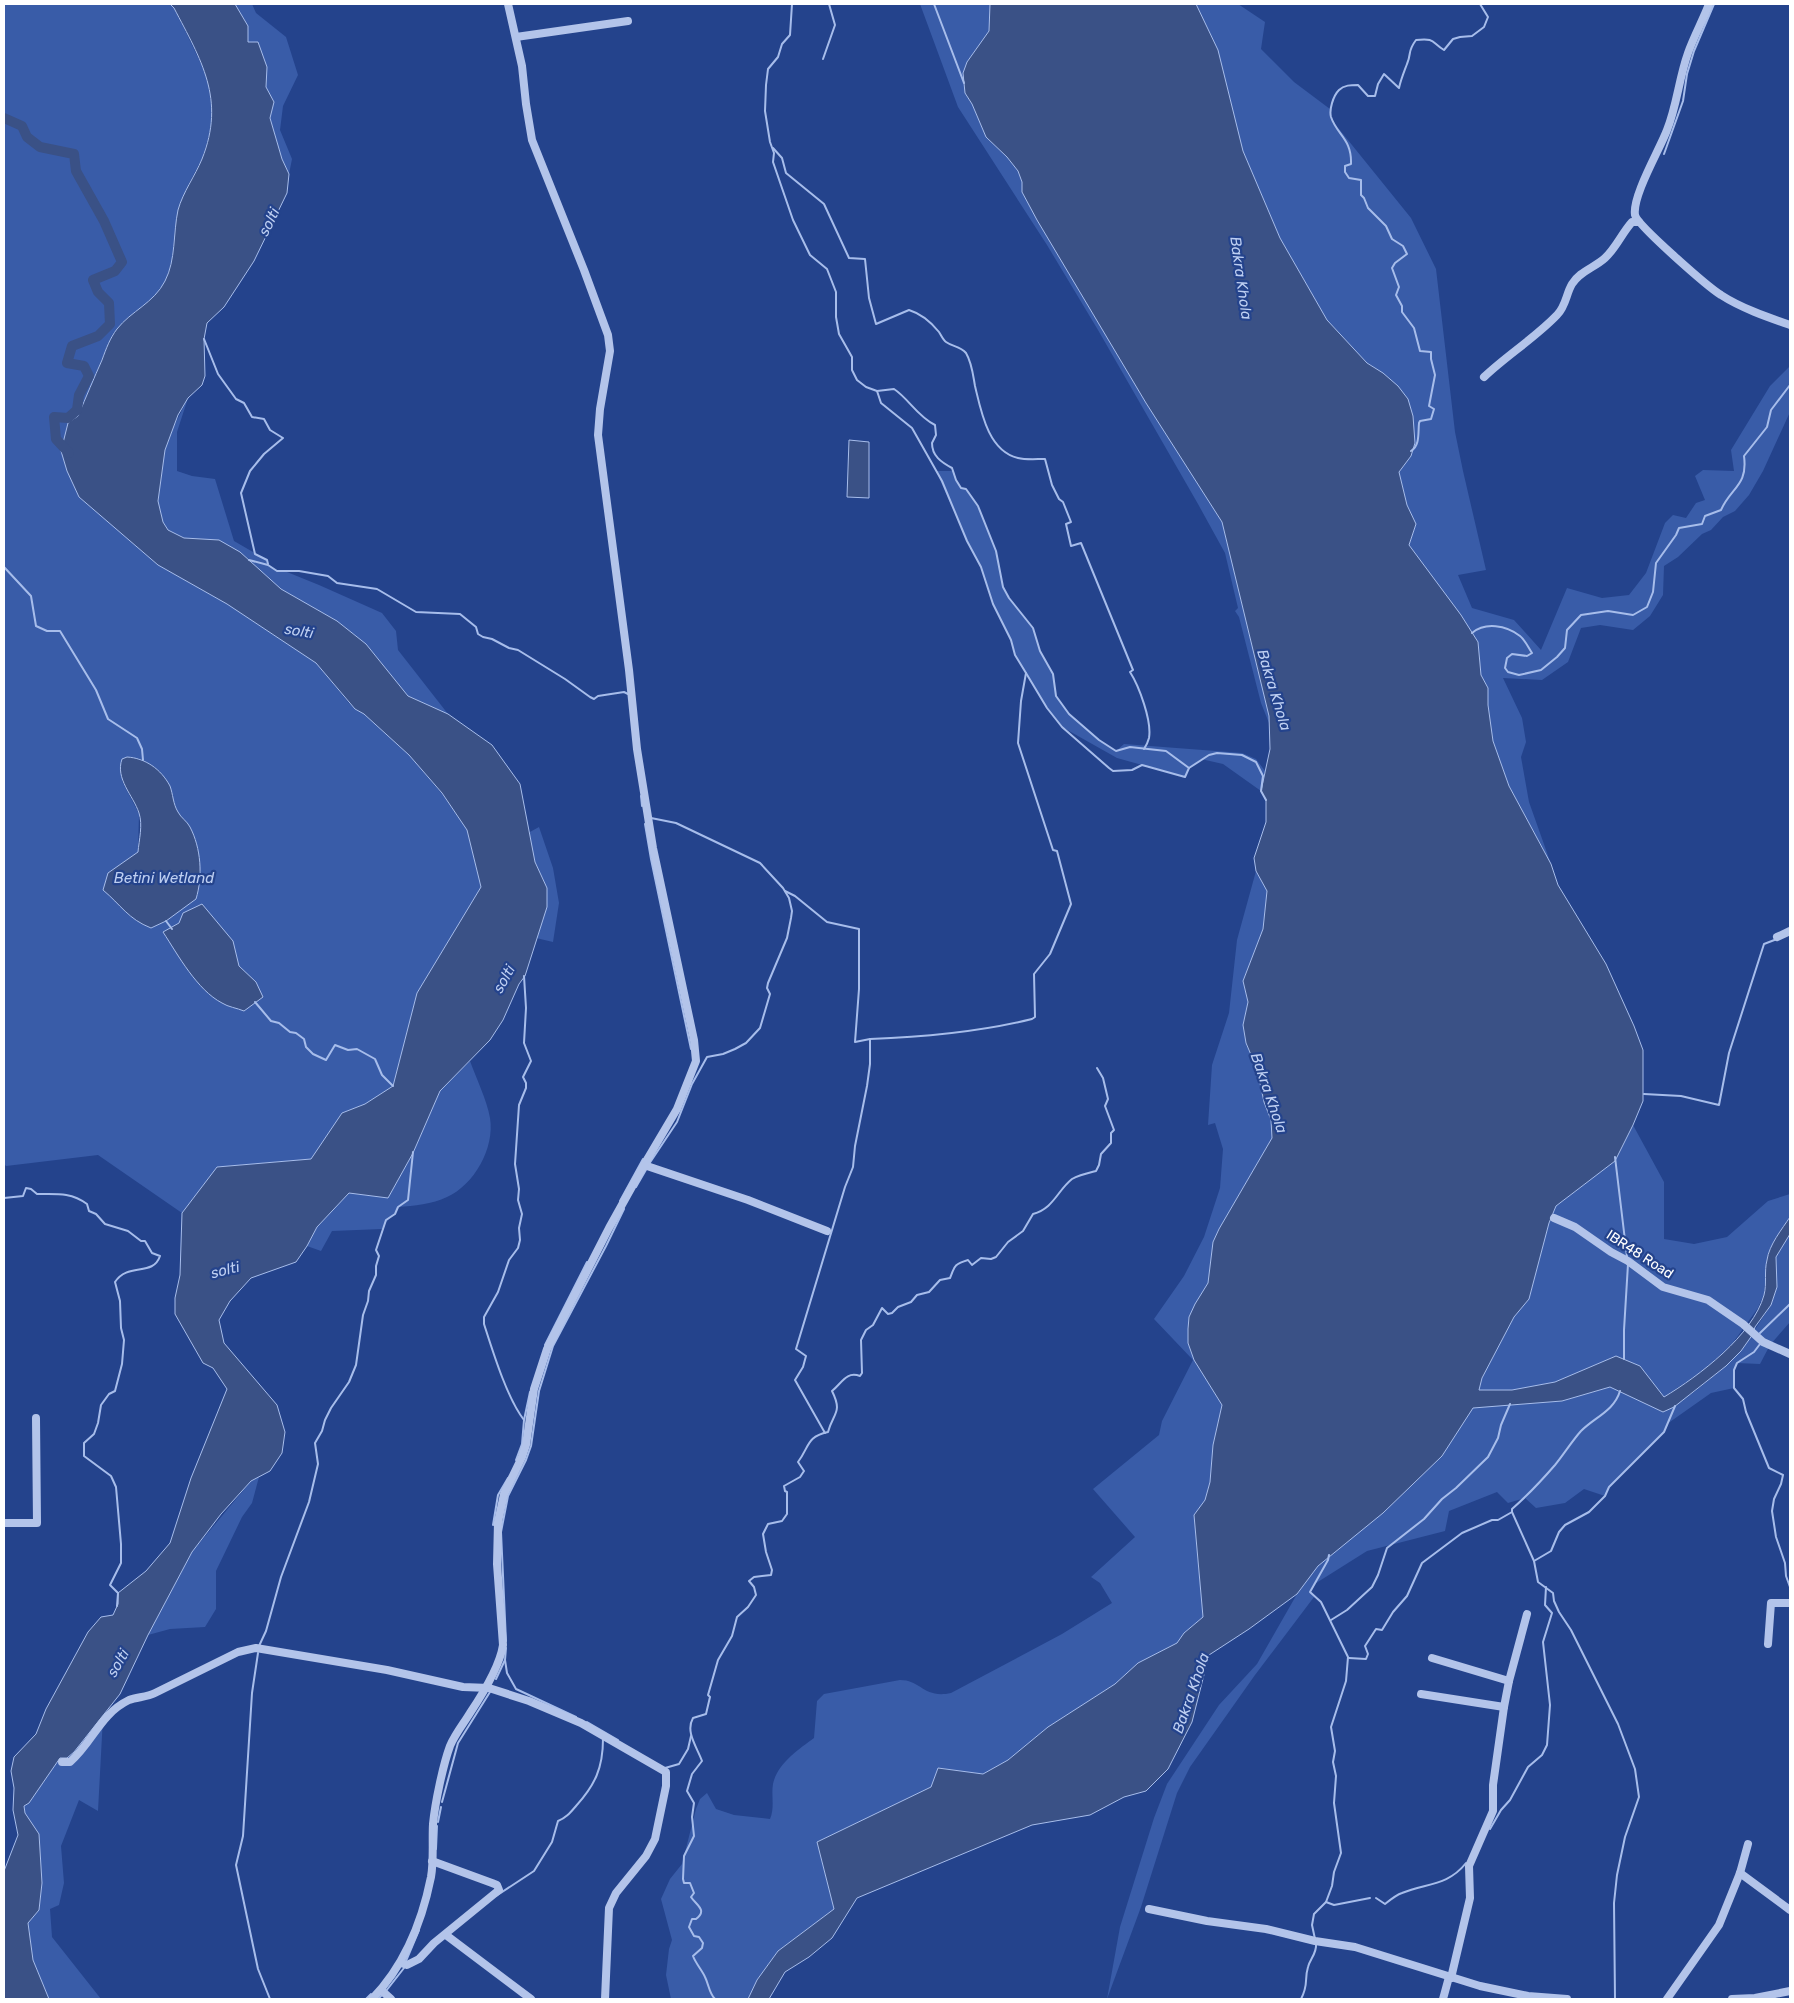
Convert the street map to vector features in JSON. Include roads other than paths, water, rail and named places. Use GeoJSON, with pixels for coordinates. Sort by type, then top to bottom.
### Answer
{"type":"FeatureCollection","features":[{"type":"Feature","properties":{"kind":"street"},"geometry":{"type":"LineString","coordinates":[[372,1999],[401,1963],[418,1924],[431,1876],[433,1823],[436,1802],[450,1745],[485,1688],[502,1655],[503,1645],[497,1564],[500,1512],[504,1494],[526,1445],[534,1390],[549,1344],[644,1165],[677,1109],[696,1061],[653,848],[637,749],[629,670],[598,435],[600,409],[610,351],[608,334],[582,262],[532,140],[522,66],[508,4]]}},
{"type":"Feature","properties":{"kind":"street"},"geometry":{"type":"LineString","coordinates":[[1709,4],[1688,51],[1668,129],[1637,201],[1635,216],[1665,248],[1720,295],[1790,326]]}},
{"type":"Feature","properties":{"kind":"street"},"geometry":{"type":"LineString","coordinates":[[516,37],[628,21]]}},
{"type":"Feature","properties":{"kind":"street"},"geometry":{"type":"LineString","coordinates":[[1484,377],[1503,359],[1550,322],[1564,306],[1571,286],[1581,273],[1604,259],[1628,226],[1632,222],[1639,222]]}},
{"type":"Feature","properties":{"kind":"street"},"geometry":{"type":"LineString","coordinates":[[1777,937],[1790,931]]}},
{"type":"Feature","properties":{"kind":"street"},"geometry":{"type":"LineString","coordinates":[[644,1165],[748,1200],[827,1231]]}},
{"type":"Feature","properties":{"kind":"street","name":"IBR48 Road"},"geometry":{"type":"LineString","coordinates":[[1554,1218],[1575,1227],[1664,1287],[1708,1300],[1746,1326],[1756,1336],[1790,1354]]}},
{"type":"Feature","properties":{"kind":"street"},"geometry":{"type":"LineString","coordinates":[[4,1524],[37,1523],[36,1418]]}},
{"type":"Feature","properties":{"kind":"street"},"geometry":{"type":"LineString","coordinates":[[1768,1644],[1771,1603],[1790,1603]]}},
{"type":"Feature","properties":{"kind":"street"},"geometry":{"type":"LineString","coordinates":[[1443,1999],[1470,1898],[1469,1866],[1493,1811],[1493,1785],[1504,1707],[1527,1614]]}},
{"type":"Feature","properties":{"kind":"street"},"geometry":{"type":"LineString","coordinates":[[62,1762],[70,1762],[77,1756],[104,1717],[130,1700],[155,1693],[247,1649],[266,1649],[387,1670],[463,1687],[485,1688],[529,1701],[580,1723],[666,1772],[666,1786],[655,1840],[646,1856],[616,1893],[609,1908],[605,1999]]}},
{"type":"Feature","properties":{"kind":"street"},"geometry":{"type":"LineString","coordinates":[[1432,1658],[1509,1681]]}},
{"type":"Feature","properties":{"kind":"street"},"geometry":{"type":"LineString","coordinates":[[1421,1694],[1504,1707]]}},
{"type":"Feature","properties":{"kind":"street"},"geometry":{"type":"LineString","coordinates":[[1667,1999],[1719,1925],[1740,1872],[1748,1844]]}},
{"type":"Feature","properties":{"kind":"street"},"geometry":{"type":"LineString","coordinates":[[401,1963],[407,1965],[419,1959],[499,1890],[499,1887],[492,1883],[432,1861]]}},
{"type":"Feature","properties":{"kind":"street"},"geometry":{"type":"LineString","coordinates":[[1740,1872],[1790,1910]]}},
{"type":"Feature","properties":{"kind":"street"},"geometry":{"type":"LineString","coordinates":[[1149,1909],[1207,1921],[1266,1929],[1315,1941],[1355,1947],[1480,1986],[1528,1996],[1561,1999]]}},
{"type":"Feature","properties":{"kind":"street"},"geometry":{"type":"LineString","coordinates":[[446,1935],[531,1999]]}},
{"type":"Feature","properties":{"kind":"street"},"geometry":{"type":"LineString","coordinates":[[381,1990],[391,1999]]}},
{"type":"Feature","properties":{"kind":"street"},"geometry":{"type":"LineString","coordinates":[[1732,1999],[1755,1998],[1790,1992]]}},
{"type":"Feature","properties":{"kind":"water","name":"solti"},"geometry":{"type":"Polygon","coordinates":[[[170,4],[235,4],[248,26],[248,42],[258,42],[267,67],[266,87],[274,102],[270,118],[282,159],[289,174],[287,193],[254,261],[224,307],[207,323],[204,339],[205,376],[202,385],[188,398],[178,415],[165,450],[158,501],[163,522],[168,530],[184,538],[219,540],[240,552],[281,589],[337,621],[366,644],[408,696],[448,714],[492,745],[520,784],[535,862],[547,888],[547,907],[525,976],[519,984],[503,1020],[490,1040],[440,1091],[413,1153],[388,1198],[349,1193],[317,1227],[296,1262],[251,1278],[230,1301],[219,1320],[224,1343],[277,1405],[285,1432],[282,1453],[270,1471],[251,1481],[221,1514],[192,1552],[148,1635],[120,1694],[74,1752],[67,1758],[60,1758],[29,1803],[24,1806],[25,1813],[39,1834],[42,1883],[39,1910],[28,1923],[33,1960],[49,1999],[4,1999],[4,1871],[18,1835],[13,1810],[14,1788],[11,1771],[14,1757],[36,1734],[46,1709],[88,1632],[101,1617],[113,1615],[118,1604],[118,1593],[146,1571],[170,1543],[191,1478],[227,1389],[213,1368],[203,1363],[175,1314],[175,1298],[180,1275],[182,1213],[217,1167],[311,1159],[342,1113],[365,1104],[393,1086],[417,993],[481,887],[467,830],[442,793],[409,755],[364,714],[355,709],[316,663],[227,604],[158,565],[79,497],[67,471],[61,451],[68,423],[78,416],[108,344],[115,332],[129,317],[155,295],[169,273],[178,210],[202,159],[209,137],[212,117],[207,80],[193,45],[174,8],[170,4]]]}},
{"type":"Feature","properties":{"kind":"water","name":"Bakra Khola"},"geometry":{"type":"Polygon","coordinates":[[[990,4],[1196,4],[1218,50],[1243,151],[1280,238],[1327,320],[1367,363],[1383,373],[1398,386],[1408,399],[1413,416],[1415,443],[1411,456],[1399,472],[1407,505],[1416,524],[1409,545],[1461,615],[1478,642],[1481,675],[1488,688],[1488,705],[1493,741],[1509,786],[1551,864],[1558,885],[1606,964],[1643,1050],[1643,1101],[1633,1125],[1615,1161],[1556,1206],[1549,1223],[1529,1299],[1514,1317],[1482,1378],[1479,1390],[1512,1390],[1555,1382],[1616,1356],[1640,1366],[1664,1397],[1708,1366],[1749,1325],[1764,1295],[1768,1254],[1776,1237],[1790,1217],[1790,1234],[1776,1257],[1777,1287],[1771,1305],[1755,1327],[1753,1334],[1741,1351],[1726,1366],[1674,1407],[1663,1412],[1610,1387],[1562,1401],[1473,1408],[1442,1456],[1383,1513],[1318,1566],[1297,1594],[1209,1655],[1192,1722],[1168,1769],[1146,1791],[1124,1797],[1090,1815],[1032,1825],[857,1898],[832,1938],[809,1957],[785,1972],[769,1999],[748,1999],[757,1980],[778,1951],[834,1909],[817,1842],[931,1787],[938,1768],[983,1774],[1008,1760],[1048,1727],[1115,1684],[1138,1663],[1177,1643],[1184,1633],[1203,1617],[1194,1515],[1205,1500],[1210,1482],[1213,1445],[1222,1405],[1194,1360],[1188,1343],[1189,1317],[1208,1283],[1213,1242],[1219,1229],[1272,1138],[1271,1120],[1264,1102],[1257,1069],[1246,1043],[1243,1025],[1248,1002],[1243,981],[1263,929],[1267,891],[1256,871],[1254,858],[1266,822],[1266,800],[1261,791],[1270,749],[1269,716],[1222,522],[1146,403],[1037,220],[1022,192],[1022,182],[1018,171],[1007,157],[986,137],[972,104],[965,93],[963,73],[967,62],[989,31],[990,4]]]}},
{"type":"Feature","properties":{"kind":"water"},"geometry":{"type":"Polygon","coordinates":[[[849,440],[869,442],[869,498],[847,497],[849,440]]]}},
{"type":"Feature","properties":{"kind":"water","name":"Betini Wetland"},"geometry":{"type":"Polygon","coordinates":[[[127,757],[146,762],[162,774],[170,786],[176,809],[189,825],[194,835],[199,853],[200,881],[196,899],[166,921],[151,928],[130,916],[103,890],[108,873],[138,852],[141,827],[139,813],[123,780],[120,766],[122,759],[127,757]]]}},
{"type":"Feature","properties":{"kind":"water"},"geometry":{"type":"Polygon","coordinates":[[[202,904],[233,941],[239,966],[256,982],[263,997],[244,1011],[224,1004],[204,990],[163,932],[179,923],[183,913],[202,904]]]}},
{"type":"Feature","properties":{"kind":"waterway"},"geometry":{"type":"LineString","coordinates":[[792,4],[790,35],[782,44],[778,57],[768,69],[766,85],[765,111],[770,142],[774,153],[773,162],[793,220],[810,255],[827,269],[836,292],[836,317],[839,334],[852,357],[852,370],[857,380],[866,387],[877,391],[894,389],[923,417],[935,425],[936,435],[932,443],[935,455],[952,468],[961,488],[966,489],[978,506],[996,551],[1003,587],[1009,598],[1033,628],[1040,651],[1053,674],[1056,696],[1069,714],[1099,740],[1116,751],[1130,747],[1166,751],[1189,768],[1209,755],[1217,753],[1242,755],[1256,762],[1263,776],[1261,791],[1266,800]]}},
{"type":"Feature","properties":{"kind":"waterway"},"geometry":{"type":"LineString","coordinates":[[823,59],[835,25],[829,4]]}},
{"type":"Feature","properties":{"kind":"waterway"},"geometry":{"type":"LineString","coordinates":[[934,4],[964,83]]}},
{"type":"Feature","properties":{"kind":"waterway"},"geometry":{"type":"LineString","coordinates":[[1411,451],[1417,443],[1420,421],[1431,419],[1434,409],[1429,406],[1435,375],[1431,352],[1420,351],[1414,328],[1402,312],[1402,306],[1396,295],[1399,287],[1392,268],[1395,263],[1407,254],[1403,246],[1392,239],[1386,226],[1368,208],[1361,195],[1361,180],[1349,178],[1345,172],[1345,166],[1351,164],[1351,156],[1347,143],[1331,117],[1331,107],[1333,99],[1341,88],[1348,86],[1358,85],[1368,96],[1375,96],[1378,84],[1384,74],[1399,88],[1416,40],[1433,41],[1444,50],[1453,39],[1472,36],[1484,27],[1488,17],[1480,4]]}},
{"type":"Feature","properties":{"kind":"waterway"},"geometry":{"type":"LineString","coordinates":[[1664,154],[1683,101],[1687,74],[1694,51],[1714,4]]}},
{"type":"Feature","properties":{"kind":"waterway"},"geometry":{"type":"LineString","coordinates":[[4,118],[22,126],[27,137],[40,147],[74,154],[76,171],[104,221],[122,262],[115,271],[93,280],[98,292],[109,303],[110,324],[98,336],[72,346],[67,363],[84,366],[89,376],[79,395],[77,410],[68,418],[54,417],[56,439],[69,453]]}},
{"type":"Feature","properties":{"kind":"waterway"},"geometry":{"type":"LineString","coordinates":[[773,148],[782,158],[786,173],[824,204],[849,258],[865,259],[869,298],[876,324],[909,310],[926,319],[936,328],[945,341],[966,353],[971,365],[983,418],[987,429],[999,447],[1008,454],[1018,458],[1045,459],[1052,485],[1059,499],[1063,502],[1071,522],[1066,524],[1071,546],[1081,543],[1133,670],[1130,672],[1141,695],[1149,722],[1149,738],[1144,749]]}},
{"type":"Feature","properties":{"kind":"waterway"},"geometry":{"type":"LineString","coordinates":[[204,339],[218,374],[236,399],[244,403],[252,417],[264,419],[270,430],[283,438],[264,454],[250,471],[241,493],[255,554],[267,560],[268,564]]}},
{"type":"Feature","properties":{"kind":"waterway"},"geometry":{"type":"LineString","coordinates":[[1472,633],[1483,627],[1496,626],[1508,629],[1520,636],[1532,653],[1527,656],[1512,654],[1507,658],[1505,668],[1508,672],[1519,675],[1541,670],[1557,657],[1565,648],[1567,630],[1581,615],[1608,611],[1633,615],[1647,607],[1653,592],[1656,563],[1679,528],[1702,524],[1705,516],[1721,510],[1744,474],[1744,456],[1767,427],[1771,410],[1790,385]]}},
{"type":"Feature","properties":{"kind":"waterway"},"geometry":{"type":"LineString","coordinates":[[870,1039],[972,1031],[1012,1024],[1035,1017],[1034,974],[1050,954],[1071,904],[1057,851],[1053,850],[1018,743],[1021,701],[1026,673],[1015,655],[1011,640],[993,604],[981,567],[967,541],[942,481],[912,428],[881,403],[877,391]]}},
{"type":"Feature","properties":{"kind":"waterway"},"geometry":{"type":"LineString","coordinates":[[249,560],[268,565],[277,571],[299,571],[328,576],[337,583],[377,589],[416,612],[460,614],[476,627],[478,634],[518,650],[594,699],[598,696],[624,692],[628,694]]}},
{"type":"Feature","properties":{"kind":"waterway"},"geometry":{"type":"LineString","coordinates":[[4,567],[31,596],[36,626],[47,631],[60,631],[96,690],[108,719],[137,738],[142,749],[143,760]]}},
{"type":"Feature","properties":{"kind":"waterway"},"geometry":{"type":"LineString","coordinates":[[1026,673],[1047,708],[1062,727],[1113,771],[1132,770],[1142,765],[1185,777],[1189,768]]}},
{"type":"Feature","properties":{"kind":"waterway"},"geometry":{"type":"LineString","coordinates":[[641,796],[642,806]]}},
{"type":"Feature","properties":{"kind":"waterway"},"geometry":{"type":"LineString","coordinates":[[649,1164],[677,1122],[692,1084],[707,1057],[723,1054],[746,1043],[760,1028],[770,994],[767,988],[768,983],[787,938],[792,911],[789,898],[783,888],[760,863],[676,823],[651,818]]}},
{"type":"Feature","properties":{"kind":"waterway"},"geometry":{"type":"LineString","coordinates":[[645,824],[691,1049]]}},
{"type":"Feature","properties":{"kind":"waterway"},"geometry":{"type":"LineString","coordinates":[[785,891],[795,896],[827,922],[859,929],[859,989],[855,1042],[870,1039],[870,1064],[853,1167],[845,1187],[796,1349],[806,1356],[803,1367],[795,1380],[825,1433]]}},
{"type":"Feature","properties":{"kind":"waterway"},"geometry":{"type":"LineString","coordinates":[[166,921],[172,929]]}},
{"type":"Feature","properties":{"kind":"waterway"},"geometry":{"type":"LineString","coordinates":[[1644,1094],[1681,1096],[1719,1105],[1729,1053],[1764,944],[1777,939]]}},
{"type":"Feature","properties":{"kind":"waterway","name":"solti"},"geometry":{"type":"LineString","coordinates":[[516,1460],[522,1444],[524,1420],[512,1400],[501,1374],[484,1324],[484,1317],[498,1292],[509,1260],[518,1248],[520,1240],[519,1228],[522,1214],[518,1200],[519,1189],[515,1164],[519,1105],[526,1088],[523,1077],[531,1061],[524,1043],[526,1008],[524,976]]}},
{"type":"Feature","properties":{"kind":"waterway"},"geometry":{"type":"LineString","coordinates":[[255,1002],[271,1021],[279,1023],[290,1032],[296,1033],[304,1039],[306,1047],[313,1054],[326,1060],[335,1045],[348,1050],[357,1049],[375,1059],[382,1075],[393,1086]]}},
{"type":"Feature","properties":{"kind":"waterway"},"geometry":{"type":"LineString","coordinates":[[715,1999],[710,1992],[704,1974],[693,1956],[702,1948],[703,1943],[699,1937],[694,1936],[689,1927],[692,1919],[696,1919],[701,1910],[691,1897],[694,1893],[690,1883],[684,1883],[683,1879],[684,1856],[694,1836],[692,1817],[694,1803],[687,1791],[692,1774],[702,1761],[690,1729],[693,1718],[706,1714],[710,1697],[708,1695],[718,1660],[732,1636],[737,1617],[748,1607],[756,1595],[754,1587],[749,1581],[754,1577],[771,1575],[772,1570],[763,1534],[768,1524],[782,1521],[787,1514],[787,1492],[784,1486],[800,1477],[804,1471],[798,1462],[809,1443],[812,1439],[828,1432],[837,1409],[832,1391],[848,1376],[860,1376],[862,1373],[861,1340],[866,1330],[873,1325],[882,1308],[888,1314],[892,1313],[898,1307],[911,1302],[917,1295],[929,1292],[940,1280],[950,1278],[959,1263],[968,1260],[972,1265],[981,1258],[991,1259],[996,1257],[1008,1242],[1023,1231],[1033,1214],[1046,1208],[1072,1179],[1096,1171],[1101,1154],[1111,1143],[1111,1133],[1114,1130],[1105,1106],[1108,1099],[1103,1078],[1097,1068]]}},
{"type":"Feature","properties":{"kind":"waterway"},"geometry":{"type":"LineString","coordinates":[[259,1646],[266,1631],[281,1577],[309,1502],[318,1464],[315,1443],[331,1408],[349,1382],[356,1365],[363,1315],[369,1291],[376,1275],[379,1256],[376,1250],[386,1220],[395,1214],[398,1207],[408,1200],[413,1152]]}},
{"type":"Feature","properties":{"kind":"waterway"},"geometry":{"type":"LineString","coordinates":[[1615,1157],[1627,1257]]}},
{"type":"Feature","properties":{"kind":"waterway"},"geometry":{"type":"LineString","coordinates":[[620,1201],[643,1159]]}},
{"type":"Feature","properties":{"kind":"waterway"},"geometry":{"type":"LineString","coordinates":[[636,1187],[647,1168]]}},
{"type":"Feature","properties":{"kind":"waterway"},"geometry":{"type":"LineString","coordinates":[[4,1198],[23,1196],[26,1188],[31,1189],[37,1194],[63,1194],[75,1197],[87,1204],[89,1211],[96,1214],[105,1224],[128,1231],[141,1241],[145,1241],[152,1253],[160,1256],[152,1266],[127,1272],[115,1282],[120,1301],[121,1328],[124,1340],[122,1364],[115,1391],[109,1394],[101,1405],[94,1434],[84,1443],[84,1456],[111,1476],[116,1487],[121,1563],[110,1585],[118,1593],[117,1606]]}},
{"type":"Feature","properties":{"kind":"waterway"},"geometry":{"type":"LineString","coordinates":[[506,1641],[501,1532],[508,1496],[531,1446],[539,1391],[553,1346],[624,1209]]}},
{"type":"Feature","properties":{"kind":"waterway"},"geometry":{"type":"LineString","coordinates":[[545,1345],[587,1262]]}},
{"type":"Feature","properties":{"kind":"waterway"},"geometry":{"type":"LineString","coordinates":[[1624,1359],[1628,1264]]}},
{"type":"Feature","properties":{"kind":"waterway"},"geometry":{"type":"LineString","coordinates":[[1760,1333],[1790,1304]]}},
{"type":"Feature","properties":{"kind":"waterway"},"geometry":{"type":"LineString","coordinates":[[1760,1344],[1754,1352],[1737,1363],[1734,1370],[1734,1388],[1743,1399],[1746,1412],[1769,1468],[1783,1475],[1774,1499],[1772,1511],[1776,1537],[1785,1563],[1786,1576],[1790,1587]]}},
{"type":"Feature","properties":{"kind":"waterway"},"geometry":{"type":"LineString","coordinates":[[1615,1999],[1614,1903],[1617,1875],[1625,1837],[1639,1797],[1635,1769],[1618,1724],[1571,1630],[1559,1612],[1553,1593],[1538,1582],[1534,1561],[1512,1509],[1550,1471],[1581,1431],[1609,1409],[1620,1391]]}},
{"type":"Feature","properties":{"kind":"waterway"},"geometry":{"type":"LineString","coordinates":[[524,1420],[530,1392]]}},
{"type":"Feature","properties":{"kind":"waterway"},"geometry":{"type":"LineString","coordinates":[[1331,1620],[1347,1610],[1372,1587],[1387,1548],[1424,1519],[1442,1499],[1488,1457],[1498,1438],[1510,1404]]}},
{"type":"Feature","properties":{"kind":"waterway"},"geometry":{"type":"LineString","coordinates":[[1534,1561],[1551,1551],[1559,1532],[1565,1525],[1589,1512],[1605,1496],[1609,1487],[1664,1432],[1675,1406]]}},
{"type":"Feature","properties":{"kind":"waterway"},"geometry":{"type":"LineString","coordinates":[[493,1525],[498,1495],[508,1478]]}},
{"type":"Feature","properties":{"kind":"waterway"},"geometry":{"type":"LineString","coordinates":[[1349,1658],[1366,1659],[1368,1654],[1365,1646],[1376,1629],[1382,1630],[1393,1612],[1407,1596],[1422,1563],[1462,1533],[1492,1520],[1498,1520],[1512,1512]]}},
{"type":"Feature","properties":{"kind":"waterway"},"geometry":{"type":"LineString","coordinates":[[1315,1939],[1312,1925],[1314,1914],[1326,1902],[1341,1853],[1334,1803],[1336,1776],[1333,1762],[1335,1751],[1331,1727],[1346,1681],[1348,1657],[1321,1602],[1310,1592],[1329,1555]]}},
{"type":"Feature","properties":{"kind":"waterway"},"geometry":{"type":"LineString","coordinates":[[1490,1829],[1501,1810],[1510,1800],[1528,1767],[1542,1755],[1547,1745],[1550,1705],[1543,1642],[1552,1613],[1545,1605],[1546,1587]]}},
{"type":"Feature","properties":{"kind":"waterway"},"geometry":{"type":"LineString","coordinates":[[496,1679],[505,1660],[506,1648]]}},
{"type":"Feature","properties":{"kind":"waterway"},"geometry":{"type":"LineString","coordinates":[[258,1653],[252,1693],[243,1836],[236,1865],[258,1969],[270,1999]]}},
{"type":"Feature","properties":{"kind":"waterway"},"geometry":{"type":"LineString","coordinates":[[505,1660],[507,1673],[516,1689],[576,1717]]}},
{"type":"Feature","properties":{"kind":"waterway"},"geometry":{"type":"LineString","coordinates":[[442,1802],[458,1743],[490,1692]]}},
{"type":"Feature","properties":{"kind":"waterway"},"geometry":{"type":"LineString","coordinates":[[587,1722],[618,1740]]}},
{"type":"Feature","properties":{"kind":"waterway"},"geometry":{"type":"LineString","coordinates":[[665,1768],[679,1764],[688,1749],[691,1736]]}},
{"type":"Feature","properties":{"kind":"waterway"},"geometry":{"type":"LineString","coordinates":[[496,1896],[534,1871],[552,1842],[558,1821],[572,1811],[597,1776],[603,1749],[603,1739]]}},
{"type":"Feature","properties":{"kind":"waterway"},"geometry":{"type":"LineString","coordinates":[[438,1822],[441,1807]]}},
{"type":"Feature","properties":{"kind":"waterway"},"geometry":{"type":"LineString","coordinates":[[436,1849],[437,1826]]}},
{"type":"Feature","properties":{"kind":"waterway"},"geometry":{"type":"LineString","coordinates":[[1376,1898],[1385,1904],[1400,1894],[1452,1876],[1466,1863]]}},
{"type":"Feature","properties":{"kind":"waterway"},"geometry":{"type":"LineString","coordinates":[[1326,1902],[1334,1905],[1370,1898]]}},
{"type":"Feature","properties":{"kind":"waterway"},"geometry":{"type":"LineString","coordinates":[[406,1961],[419,1930]]}},
{"type":"Feature","properties":{"kind":"waterway"},"geometry":{"type":"LineString","coordinates":[[1301,1999],[1306,1986],[1308,1967],[1316,1944]]}},
{"type":"Feature","properties":{"kind":"waterway"},"geometry":{"type":"LineString","coordinates":[[386,1991],[404,1968]]}},
{"type":"Feature","properties":{"kind":"waterway"},"geometry":{"type":"LineString","coordinates":[[366,1999],[371,1994]]}},
{"type":"Feature","properties":{"kind":"waterway"},"geometry":{"type":"LineString","coordinates":[[378,1999],[382,1995]]}}]}
